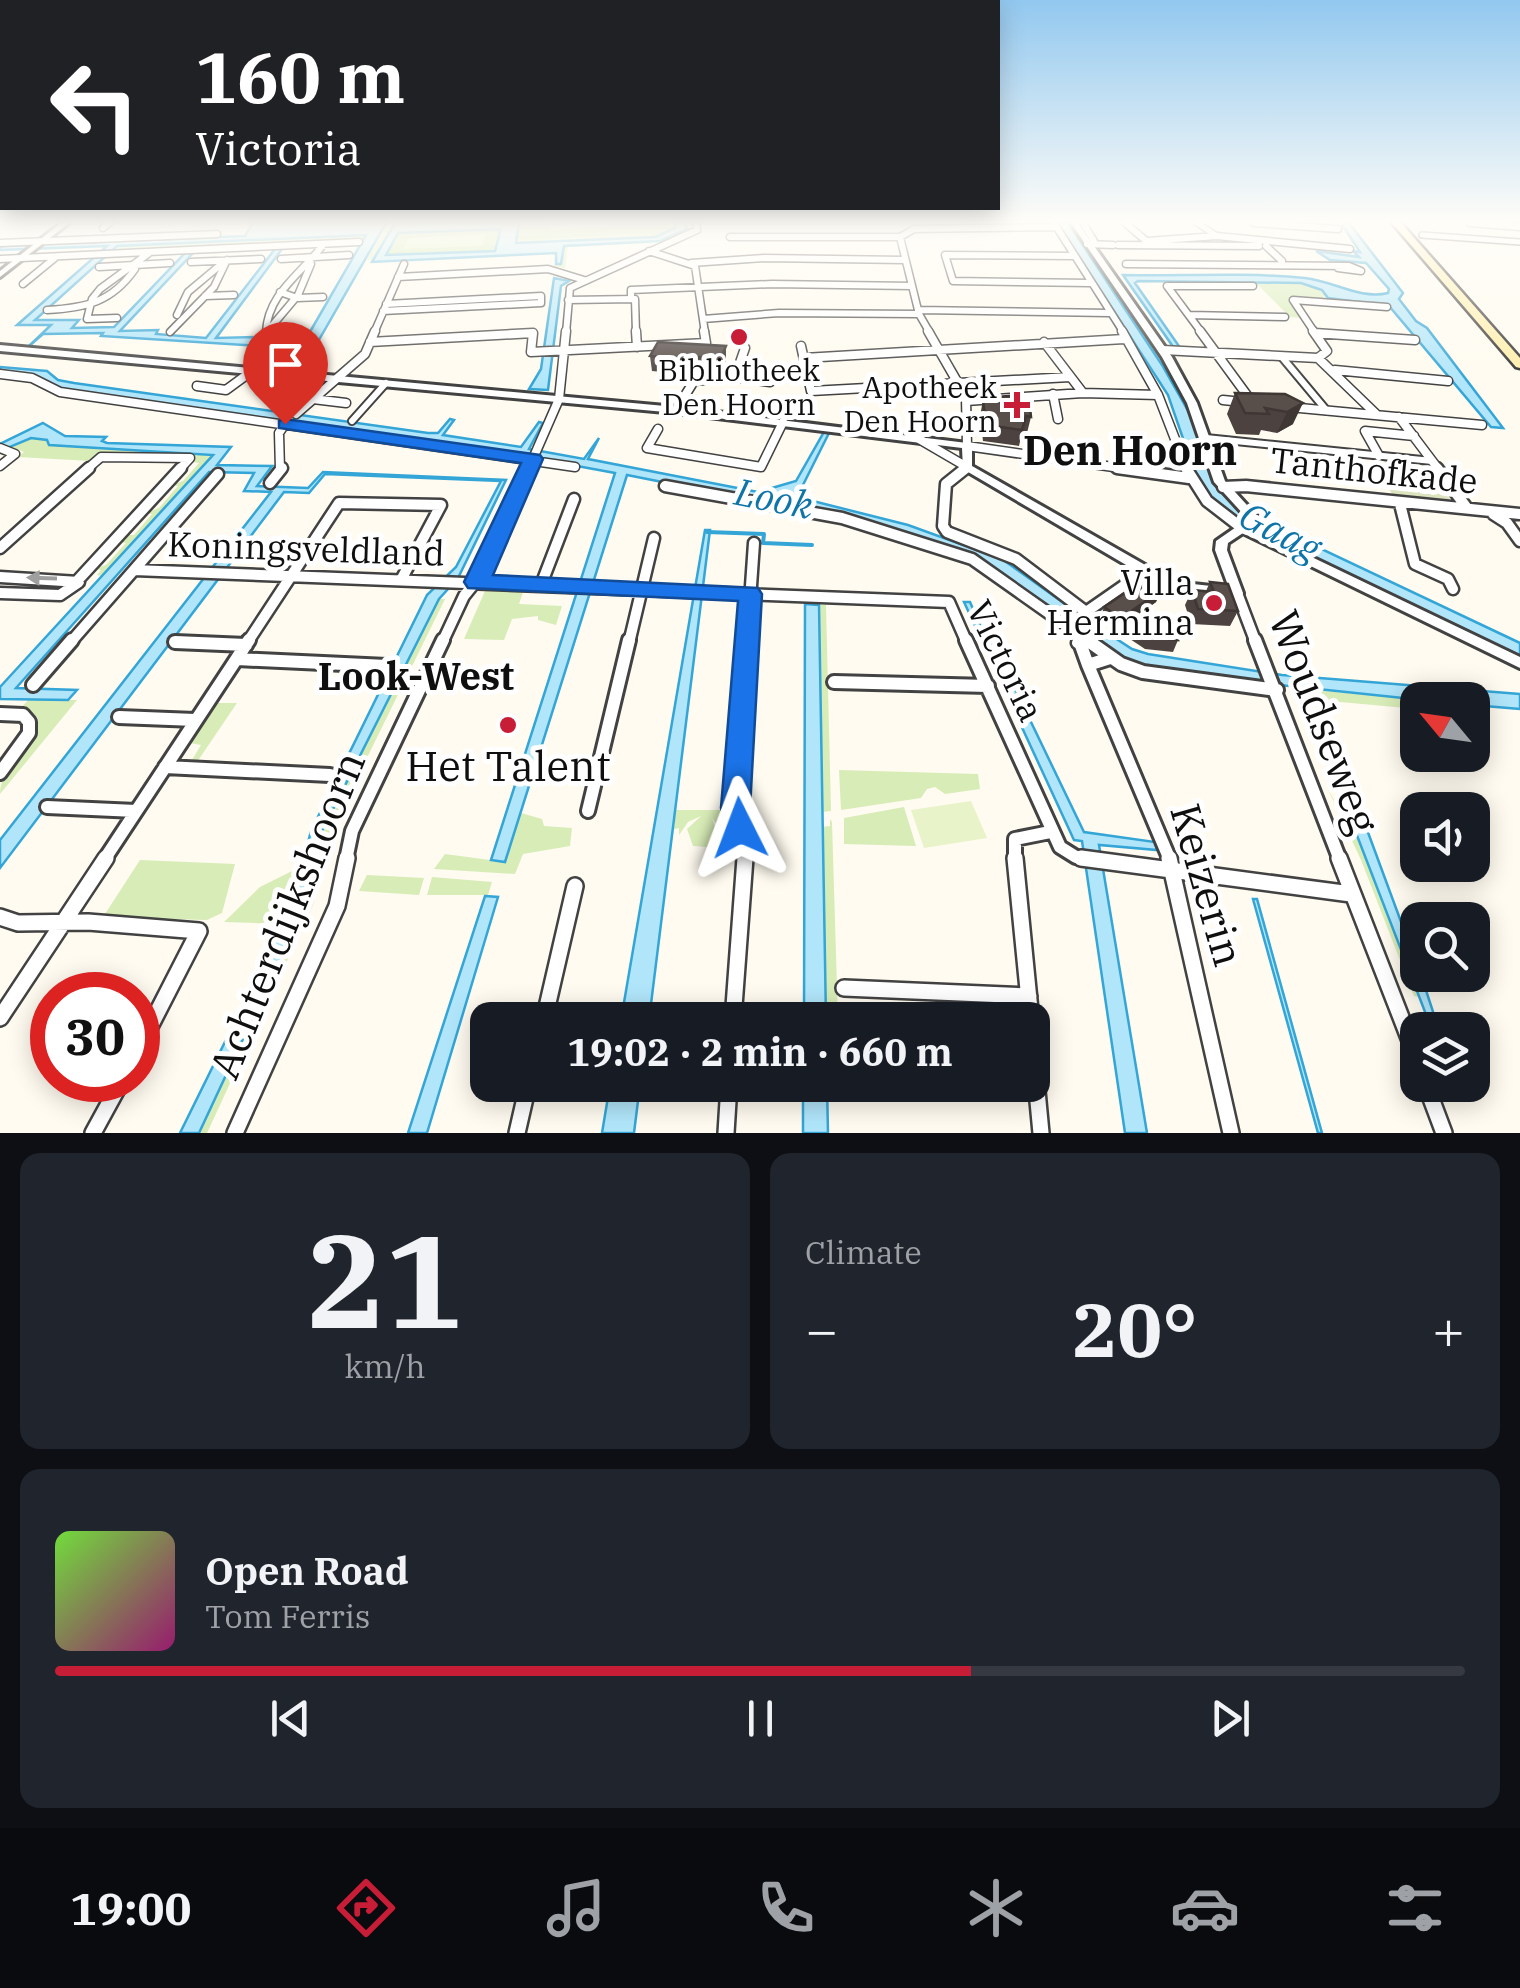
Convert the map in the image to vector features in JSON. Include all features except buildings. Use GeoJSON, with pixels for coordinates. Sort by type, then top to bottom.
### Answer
{"type":"FeatureCollection","features":[{"type":"Feature","properties":{"kind":"main road"},"geometry":{"type":"LineString","coordinates":[[1445,276],[1520,365]]}},
{"type":"Feature","properties":{"kind":"main road"},"geometry":{"type":"LineString","coordinates":[[1448,276],[1520,354]]}},
{"type":"Feature","properties":{"kind":"street"},"geometry":{"type":"LineString","coordinates":[[23,284],[33,276]]}},
{"type":"Feature","properties":{"kind":"street"},"geometry":{"type":"LineString","coordinates":[[80,326],[100,289],[120,276]]}},
{"type":"Feature","properties":{"kind":"street"},"geometry":{"type":"LineString","coordinates":[[46,310],[90,308],[121,288],[129,276]]}},
{"type":"Feature","properties":{"kind":"street"},"geometry":{"type":"LineString","coordinates":[[170,332],[192,292],[210,276]]}},
{"type":"Feature","properties":{"kind":"street"},"geometry":{"type":"LineString","coordinates":[[177,315],[205,296],[219,276]]}},
{"type":"Feature","properties":{"kind":"street"},"geometry":{"type":"LineString","coordinates":[[299,276],[265,324],[263,336],[297,298],[308,276]]}},
{"type":"Feature","properties":{"kind":"street"},"geometry":{"type":"LineString","coordinates":[[296,414],[364,354],[398,277],[419,276]]}},
{"type":"Feature","properties":{"kind":"street"},"geometry":{"type":"LineString","coordinates":[[570,276],[584,280]]}},
{"type":"Feature","properties":{"kind":"street"},"geometry":{"type":"LineString","coordinates":[[593,276],[570,288],[568,300],[633,298]]}},
{"type":"Feature","properties":{"kind":"street"},"geometry":{"type":"LineString","coordinates":[[370,342],[533,333],[532,352],[539,352],[706,342],[697,276]]}},
{"type":"Feature","properties":{"kind":"street"},"geometry":{"type":"LineString","coordinates":[[909,276],[919,312],[966,401],[966,466],[946,484],[942,526],[947,532],[1016,559],[1086,612],[1145,571]]}},
{"type":"Feature","properties":{"kind":"street"},"geometry":{"type":"LineString","coordinates":[[952,276],[953,281],[1090,283]]}},
{"type":"Feature","properties":{"kind":"street"},"geometry":{"type":"LineString","coordinates":[[1086,276],[1158,395],[1189,478],[1214,510],[1520,663]]}},
{"type":"Feature","properties":{"kind":"street"},"geometry":{"type":"LineString","coordinates":[[1109,276],[1165,353],[1206,438],[1222,487],[1247,524]]}},
{"type":"Feature","properties":{"kind":"street"},"geometry":{"type":"LineString","coordinates":[[637,347],[631,290],[912,286]]}},
{"type":"Feature","properties":{"kind":"street"},"geometry":{"type":"LineString","coordinates":[[1252,403],[1167,286],[1253,286]]}},
{"type":"Feature","properties":{"kind":"street"},"geometry":{"type":"LineString","coordinates":[[192,292],[214,287]]}},
{"type":"Feature","properties":{"kind":"street"},"geometry":{"type":"LineString","coordinates":[[100,289],[107,292],[121,288]]}},
{"type":"Feature","properties":{"kind":"street"},"geometry":{"type":"LineString","coordinates":[[284,293],[304,288]]}},
{"type":"Feature","properties":{"kind":"street"},"geometry":{"type":"LineString","coordinates":[[192,292],[205,296],[234,294]]}},
{"type":"Feature","properties":{"kind":"street"},"geometry":{"type":"LineString","coordinates":[[284,293],[297,298],[323,297]]}},
{"type":"Feature","properties":{"kind":"street"},"geometry":{"type":"LineString","coordinates":[[541,296],[540,303],[384,308],[541,296]]}},
{"type":"Feature","properties":{"kind":"street","name":"Achterdijkshoorn"},"geometry":{"type":"LineString","coordinates":[[235,1133],[337,906],[352,832],[464,596],[485,570],[558,399],[568,300]]}},
{"type":"Feature","properties":{"kind":"street"},"geometry":{"type":"LineString","coordinates":[[1377,414],[1336,368],[1293,300],[1386,307]]}},
{"type":"Feature","properties":{"kind":"street"},"geometry":{"type":"LineString","coordinates":[[703,319],[779,313],[1109,312]]}},
{"type":"Feature","properties":{"kind":"street"},"geometry":{"type":"LineString","coordinates":[[1189,315],[1286,317]]}},
{"type":"Feature","properties":{"kind":"street"},"geometry":{"type":"LineString","coordinates":[[87,319],[118,318]]}},
{"type":"Feature","properties":{"kind":"street"},"geometry":{"type":"LineString","coordinates":[[1316,334],[1415,340]]}},
{"type":"Feature","properties":{"kind":"street"},"geometry":{"type":"LineString","coordinates":[[804,358],[1124,339]]}},
{"type":"Feature","properties":{"kind":"street"},"geometry":{"type":"LineString","coordinates":[[1044,342],[1083,393]]}},
{"type":"Feature","properties":{"kind":"street"},"geometry":{"type":"LineString","coordinates":[[802,346],[811,391],[1070,376]]}},
{"type":"Feature","properties":{"kind":"street"},"geometry":{"type":"LineString","coordinates":[[0,348],[676,410],[918,438],[1189,478]]}},
{"type":"Feature","properties":{"kind":"street"},"geometry":{"type":"LineString","coordinates":[[735,377],[745,348]]}},
{"type":"Feature","properties":{"kind":"street"},"geometry":{"type":"LineString","coordinates":[[1318,358],[1328,351]]}},
{"type":"Feature","properties":{"kind":"street"},"geometry":{"type":"LineString","coordinates":[[1165,353],[1318,358],[1336,368],[1448,381]]}},
{"type":"Feature","properties":{"kind":"street"},"geometry":{"type":"LineString","coordinates":[[1280,356],[1326,410]]}},
{"type":"Feature","properties":{"kind":"street"},"geometry":{"type":"LineString","coordinates":[[196,386],[226,390],[250,372]]}},
{"type":"Feature","properties":{"kind":"street"},"geometry":{"type":"LineString","coordinates":[[0,374],[32,378],[60,392],[535,454],[575,467]]}},
{"type":"Feature","properties":{"kind":"street"},"geometry":{"type":"LineString","coordinates":[[676,410],[694,381],[735,377],[770,382]]}},
{"type":"Feature","properties":{"kind":"street"},"geometry":{"type":"LineString","coordinates":[[352,421],[386,384]]}},
{"type":"Feature","properties":{"kind":"street"},"geometry":{"type":"LineString","coordinates":[[966,401],[1083,393],[1158,395]]}},
{"type":"Feature","properties":{"kind":"street"},"geometry":{"type":"LineString","coordinates":[[1054,394],[1058,419]]}},
{"type":"Feature","properties":{"kind":"street"},"geometry":{"type":"LineString","coordinates":[[280,395],[346,403]]}},
{"type":"Feature","properties":{"kind":"street"},"geometry":{"type":"LineString","coordinates":[[1223,400],[1269,405]]}},
{"type":"Feature","properties":{"kind":"street"},"geometry":{"type":"LineString","coordinates":[[1280,406],[1482,425]]}},
{"type":"Feature","properties":{"kind":"street"},"geometry":{"type":"LineString","coordinates":[[1399,417],[1467,508]]}},
{"type":"Feature","properties":{"kind":"street"},"geometry":{"type":"LineString","coordinates":[[658,429],[647,448],[761,467],[784,422]]}},
{"type":"Feature","properties":{"kind":"street"},"geometry":{"type":"LineString","coordinates":[[270,483],[284,466],[279,433],[285,424]]}},
{"type":"Feature","properties":{"kind":"street"},"geometry":{"type":"LineString","coordinates":[[1379,456],[1365,431],[1414,436]]}},
{"type":"Feature","properties":{"kind":"street"},"geometry":{"type":"LineString","coordinates":[[918,438],[1172,586],[1237,593]]}},
{"type":"Feature","properties":{"kind":"street"},"geometry":{"type":"LineString","coordinates":[[1206,438],[1432,461]]}},
{"type":"Feature","properties":{"kind":"street"},"geometry":{"type":"LineString","coordinates":[[0,466],[14,454],[3,449]]}},
{"type":"Feature","properties":{"kind":"street"},"geometry":{"type":"LineString","coordinates":[[0,557],[104,457]]}},
{"type":"Feature","properties":{"kind":"street"},"geometry":{"type":"LineString","coordinates":[[0,548],[104,457],[191,461],[68,592],[0,593]]}},
{"type":"Feature","properties":{"kind":"street"},"geometry":{"type":"LineString","coordinates":[[33,685],[218,474]]}},
{"type":"Feature","properties":{"kind":"street"},"geometry":{"type":"LineString","coordinates":[[665,486],[842,518],[972,559],[1110,658],[1143,672],[1274,683]]}},
{"type":"Feature","properties":{"kind":"street","name":"Tanthofkade"},"geometry":{"type":"LineString","coordinates":[[1222,487],[1246,486],[1520,514]]}},
{"type":"Feature","properties":{"kind":"street"},"geometry":{"type":"LineString","coordinates":[[541,585],[574,498]]}},
{"type":"Feature","properties":{"kind":"street"},"geometry":{"type":"LineString","coordinates":[[0,1018],[339,503],[442,505],[400,580]]}},
{"type":"Feature","properties":{"kind":"street"},"geometry":{"type":"LineString","coordinates":[[1400,504],[1414,564],[1448,579],[1453,588]]}},
{"type":"Feature","properties":{"kind":"street"},"geometry":{"type":"LineString","coordinates":[[1486,510],[1507,523],[1520,541]]}},
{"type":"Feature","properties":{"kind":"street","name":"Woudseweg"},"geometry":{"type":"LineString","coordinates":[[1247,524],[1222,541],[1221,550],[1400,1016]]}},
{"type":"Feature","properties":{"kind":"street"},"geometry":{"type":"LineString","coordinates":[[588,811],[654,538]]}},
{"type":"Feature","properties":{"kind":"street"},"geometry":{"type":"LineString","coordinates":[[735,1002],[745,856],[736,808],[754,543]]}},
{"type":"Feature","properties":{"kind":"street","name":"Koningsveldland"},"geometry":{"type":"LineString","coordinates":[[134,570],[476,582]]}},
{"type":"Feature","properties":{"kind":"street"},"geometry":{"type":"LineString","coordinates":[[0,577],[78,580]]}},
{"type":"Feature","properties":{"kind":"street","name":"Victoria"},"geometry":{"type":"LineString","coordinates":[[476,582],[949,602],[1060,847],[1076,857],[1351,894]]}},
{"type":"Feature","properties":{"kind":"street","name":"Keizerin"},"geometry":{"type":"LineString","coordinates":[[1081,636],[1076,643],[1174,870],[1231,1133]]}},
{"type":"Feature","properties":{"kind":"street"},"geometry":{"type":"LineString","coordinates":[[174,642],[246,644]]}},
{"type":"Feature","properties":{"kind":"street"},"geometry":{"type":"LineString","coordinates":[[1088,664],[1110,658]]}},
{"type":"Feature","properties":{"kind":"street"},"geometry":{"type":"LineString","coordinates":[[238,659],[387,666]]}},
{"type":"Feature","properties":{"kind":"street"},"geometry":{"type":"LineString","coordinates":[[834,682],[988,686]]}},
{"type":"Feature","properties":{"kind":"street"},"geometry":{"type":"LineString","coordinates":[[0,714],[23,715],[29,722],[28,733],[0,774]]}},
{"type":"Feature","properties":{"kind":"street"},"geometry":{"type":"LineString","coordinates":[[119,717],[195,720]]}},
{"type":"Feature","properties":{"kind":"street"},"geometry":{"type":"LineString","coordinates":[[165,766],[330,774]]}},
{"type":"Feature","properties":{"kind":"street"},"geometry":{"type":"LineString","coordinates":[[47,807],[136,811]]}},
{"type":"Feature","properties":{"kind":"street"},"geometry":{"type":"LineString","coordinates":[[1029,1002],[1014,847],[1015,840],[1050,832]]}},
{"type":"Feature","properties":{"kind":"street"},"geometry":{"type":"LineString","coordinates":[[548,1002],[575,886]]}},
{"type":"Feature","properties":{"kind":"street"},"geometry":{"type":"LineString","coordinates":[[0,918],[18,923],[193,928],[199,932],[160,1007]]}},
{"type":"Feature","properties":{"kind":"street"},"geometry":{"type":"LineString","coordinates":[[844,988],[1028,996]]}},
{"type":"Feature","properties":{"kind":"street"},"geometry":{"type":"LineString","coordinates":[[93,1133],[110,1102]]}},
{"type":"Feature","properties":{"kind":"street"},"geometry":{"type":"LineString","coordinates":[[517,1133],[524,1102]]}},
{"type":"Feature","properties":{"kind":"street"},"geometry":{"type":"LineString","coordinates":[[726,1133],[729,1102]]}},
{"type":"Feature","properties":{"kind":"street"},"geometry":{"type":"LineString","coordinates":[[1039,1102],[1042,1133]]}},
{"type":"Feature","properties":{"kind":"street"},"geometry":{"type":"LineString","coordinates":[[1432,1102],[1444,1133]]}},
{"type":"Feature","properties":{"kind":"green space"},"geometry":{"type":"Polygon","coordinates":[[[1254,281],[1304,284],[1328,298],[1385,305],[1335,302],[1319,294],[1330,301],[1292,299],[1302,318],[1290,317],[1254,281]]]}},
{"type":"Feature","properties":{"kind":"green space"},"geometry":{"type":"Polygon","coordinates":[[[31,438],[47,440],[50,445],[213,455],[102,576],[97,575],[101,570],[93,569],[106,565],[126,543],[119,542],[126,535],[134,535],[152,514],[146,513],[159,508],[178,486],[172,485],[183,481],[199,463],[193,462],[193,456],[103,455],[91,461],[18,457],[24,452],[10,446],[31,438]]]}},
{"type":"Feature","properties":{"kind":"green space"},"geometry":{"type":"Polygon","coordinates":[[[1369,455],[1423,461],[1452,502],[1394,497],[1369,455]]]}},
{"type":"Feature","properties":{"kind":"green space"},"geometry":{"type":"Polygon","coordinates":[[[485,591],[523,592],[519,604],[562,606],[556,625],[538,620],[538,616],[512,619],[504,640],[464,639],[485,591]]]}},
{"type":"Feature","properties":{"kind":"green space"},"geometry":{"type":"Polygon","coordinates":[[[439,599],[445,599],[331,831],[324,863],[314,863],[322,831],[439,599]]]}},
{"type":"Feature","properties":{"kind":"green space"},"geometry":{"type":"Polygon","coordinates":[[[819,605],[826,605],[831,811],[822,812],[819,605]]]}},
{"type":"Feature","properties":{"kind":"green space"},"geometry":{"type":"Polygon","coordinates":[[[1289,687],[1400,698],[1400,707],[1296,698],[1289,687]]]}},
{"type":"Feature","properties":{"kind":"green space"},"geometry":{"type":"Polygon","coordinates":[[[28,700],[77,700],[0,794],[6,773],[36,729],[38,718],[20,709],[28,700]]]}},
{"type":"Feature","properties":{"kind":"green space"},"geometry":{"type":"Polygon","coordinates":[[[217,703],[237,703],[195,765],[189,765],[201,745],[190,743],[217,703]]]}},
{"type":"Feature","properties":{"kind":"green space"},"geometry":{"type":"Polygon","coordinates":[[[839,770],[978,774],[980,789],[945,794],[935,787],[927,789],[921,798],[841,810],[839,770]]]}},
{"type":"Feature","properties":{"kind":"green space"},"geometry":{"type":"Polygon","coordinates":[[[1327,787],[1340,811],[1351,820],[1400,949],[1400,960],[1327,787]]]}},
{"type":"Feature","properties":{"kind":"green space"},"geometry":{"type":"Polygon","coordinates":[[[971,801],[987,838],[924,848],[911,810],[971,801]]]}},
{"type":"Feature","properties":{"kind":"green space"},"geometry":{"type":"Polygon","coordinates":[[[904,807],[916,846],[844,844],[844,818],[904,807]]]}},
{"type":"Feature","properties":{"kind":"green space"},"geometry":{"type":"Polygon","coordinates":[[[676,810],[726,810],[728,828],[720,829],[712,818],[719,839],[708,847],[693,846],[687,829],[701,816],[688,822],[679,835],[679,828],[674,829],[676,810]]]}},
{"type":"Feature","properties":{"kind":"green space"},"geometry":{"type":"Polygon","coordinates":[[[521,813],[542,819],[544,826],[572,828],[570,846],[523,854],[515,874],[434,869],[445,854],[505,862],[521,813]]]}},
{"type":"Feature","properties":{"kind":"green space"},"geometry":{"type":"Polygon","coordinates":[[[830,819],[837,1002],[826,1002],[822,827],[830,826],[830,819]]]}},
{"type":"Feature","properties":{"kind":"green space"},"geometry":{"type":"Polygon","coordinates":[[[140,860],[235,864],[222,913],[207,920],[103,917],[140,860]]]}},
{"type":"Feature","properties":{"kind":"green space"},"geometry":{"type":"Polygon","coordinates":[[[292,871],[300,872],[283,924],[224,922],[260,887],[292,871]]]}},
{"type":"Feature","properties":{"kind":"green space"},"geometry":{"type":"Polygon","coordinates":[[[315,872],[322,873],[313,905],[207,1133],[199,1133],[304,908],[315,872]]]}},
{"type":"Feature","properties":{"kind":"green space"},"geometry":{"type":"Polygon","coordinates":[[[367,875],[424,878],[419,895],[359,891],[367,875]]]}},
{"type":"Feature","properties":{"kind":"green space"},"geometry":{"type":"Polygon","coordinates":[[[432,877],[492,882],[488,895],[427,895],[432,877]]]}},
{"type":"Feature","properties":{"kind":"water"},"geometry":{"type":"Polygon","coordinates":[[[73,276],[84,276],[35,320],[79,320],[72,328],[114,327],[163,276],[172,276],[120,331],[158,330],[156,334],[206,338],[254,276],[262,276],[216,338],[254,337],[251,342],[303,344],[342,276],[356,276],[304,366],[308,349],[101,336],[103,333],[43,334],[28,347],[51,325],[17,325],[73,276]]]}},
{"type":"Feature","properties":{"kind":"water","name":"Gaag"},"geometry":{"type":"Polygon","coordinates":[[[1091,276],[1103,276],[1162,365],[1195,423],[1219,488],[1239,510],[1520,643],[1520,658],[1273,540],[1213,502],[1197,479],[1168,395],[1091,276]]]}},
{"type":"Feature","properties":{"kind":"water"},"geometry":{"type":"Polygon","coordinates":[[[1124,276],[1282,276],[1316,280],[1367,294],[1388,293],[1377,276],[1390,276],[1403,293],[1399,299],[1416,321],[1427,328],[1503,428],[1491,427],[1389,306],[1328,298],[1322,290],[1301,283],[1138,281],[1135,283],[1181,349],[1174,348],[1124,276]]]}},
{"type":"Feature","properties":{"kind":"water"},"geometry":{"type":"Polygon","coordinates":[[[554,278],[569,281],[561,286],[548,390],[529,389],[541,369],[554,278]]]}},
{"type":"Feature","properties":{"kind":"water","name":"Look"},"geometry":{"type":"Polygon","coordinates":[[[0,367],[47,371],[58,380],[74,383],[428,433],[438,433],[450,419],[454,420],[443,435],[521,447],[539,422],[543,423],[529,449],[584,459],[599,438],[588,459],[758,492],[796,481],[824,432],[829,433],[797,497],[908,525],[1002,559],[1132,649],[1282,675],[1400,684],[1400,698],[1166,673],[1120,661],[998,572],[864,522],[627,475],[505,862],[491,860],[615,473],[485,449],[58,389],[0,372],[0,367]]]}},
{"type":"Feature","properties":{"kind":"water"},"geometry":{"type":"Polygon","coordinates":[[[43,423],[65,436],[106,437],[102,441],[107,443],[231,447],[217,465],[272,466],[257,486],[308,488],[323,472],[506,480],[458,578],[439,599],[322,831],[304,908],[199,1133],[180,1133],[291,908],[311,831],[427,595],[456,567],[501,481],[325,474],[309,493],[284,492],[0,868],[0,840],[271,492],[244,491],[254,473],[209,472],[16,688],[77,690],[68,700],[0,699],[0,687],[213,455],[49,445],[47,440],[31,438],[0,451],[0,444],[43,423]]]}},
{"type":"Feature","properties":{"kind":"water"},"geometry":{"type":"Polygon","coordinates":[[[705,530],[710,530],[651,1002],[624,1002],[705,530]]]}},
{"type":"Feature","properties":{"kind":"water"},"geometry":{"type":"Polygon","coordinates":[[[964,602],[970,602],[989,635],[1084,832],[1155,842],[1157,850],[1099,845],[1147,1133],[1125,1133],[1082,841],[1074,840],[964,602]]]}},
{"type":"Feature","properties":{"kind":"water"},"geometry":{"type":"Polygon","coordinates":[[[805,604],[819,605],[826,1002],[804,1002],[805,604]]]}},
{"type":"Feature","properties":{"kind":"water"},"geometry":{"type":"Polygon","coordinates":[[[1490,692],[1520,694],[1520,709],[1490,706],[1490,692]]]}},
{"type":"Feature","properties":{"kind":"water"},"geometry":{"type":"Polygon","coordinates":[[[1351,820],[1366,827],[1400,919],[1400,947],[1351,820]]]}},
{"type":"Feature","properties":{"kind":"water"},"geometry":{"type":"Polygon","coordinates":[[[485,896],[498,897],[427,1133],[408,1133],[485,896]]]}},
{"type":"Feature","properties":{"kind":"water"},"geometry":{"type":"Polygon","coordinates":[[[1253,899],[1257,899],[1322,1133],[1318,1133],[1253,899]]]}},
{"type":"Feature","properties":{"kind":"water"},"geometry":{"type":"Polygon","coordinates":[[[1417,992],[1427,992],[1433,1012],[1425,1012],[1417,992]]]}},
{"type":"Feature","properties":{"kind":"water"},"geometry":{"type":"Polygon","coordinates":[[[607,1102],[638,1102],[634,1133],[602,1133],[607,1102]]]}},
{"type":"Feature","properties":{"kind":"water"},"geometry":{"type":"Polygon","coordinates":[[[803,1102],[827,1102],[828,1133],[803,1133],[803,1102]]]}},
{"type":"Feature","properties":{"kind":"waterway","name":"Look"},"geometry":{"type":"LineString","coordinates":[[707,532],[764,534],[763,543],[812,545]]}},
{"type":"Feature","properties":{"kind":"place","name":"Bibliotheek Den Hoorn"},"geometry":{"type":"Point","coordinates":[739,337]}},
{"type":"Feature","properties":{"kind":"place","name":"Apotheek Den Hoorn"},"geometry":{"type":"Point","coordinates":[1017,405]}},
{"type":"Feature","properties":{"kind":"place","name":"Villa Hermina"},"geometry":{"type":"Point","coordinates":[1214,603]}},
{"type":"Feature","properties":{"kind":"place","name":"Het Talent"},"geometry":{"type":"Point","coordinates":[508,725]}},
{"type":"Feature","properties":{"kind":"district","name":"Den Hoorn"},"geometry":{"type":"Point","coordinates":[1130,451]}},
{"type":"Feature","properties":{"kind":"district","name":"Look-West"},"geometry":{"type":"Point","coordinates":[416,677]}},
{"type":"Feature","properties":{"kind":"route"},"geometry":{"type":"LineString","coordinates":[[285,424],[533,459],[485,570],[476,582],[750,594],[736,808],[740,828]]}}]}
